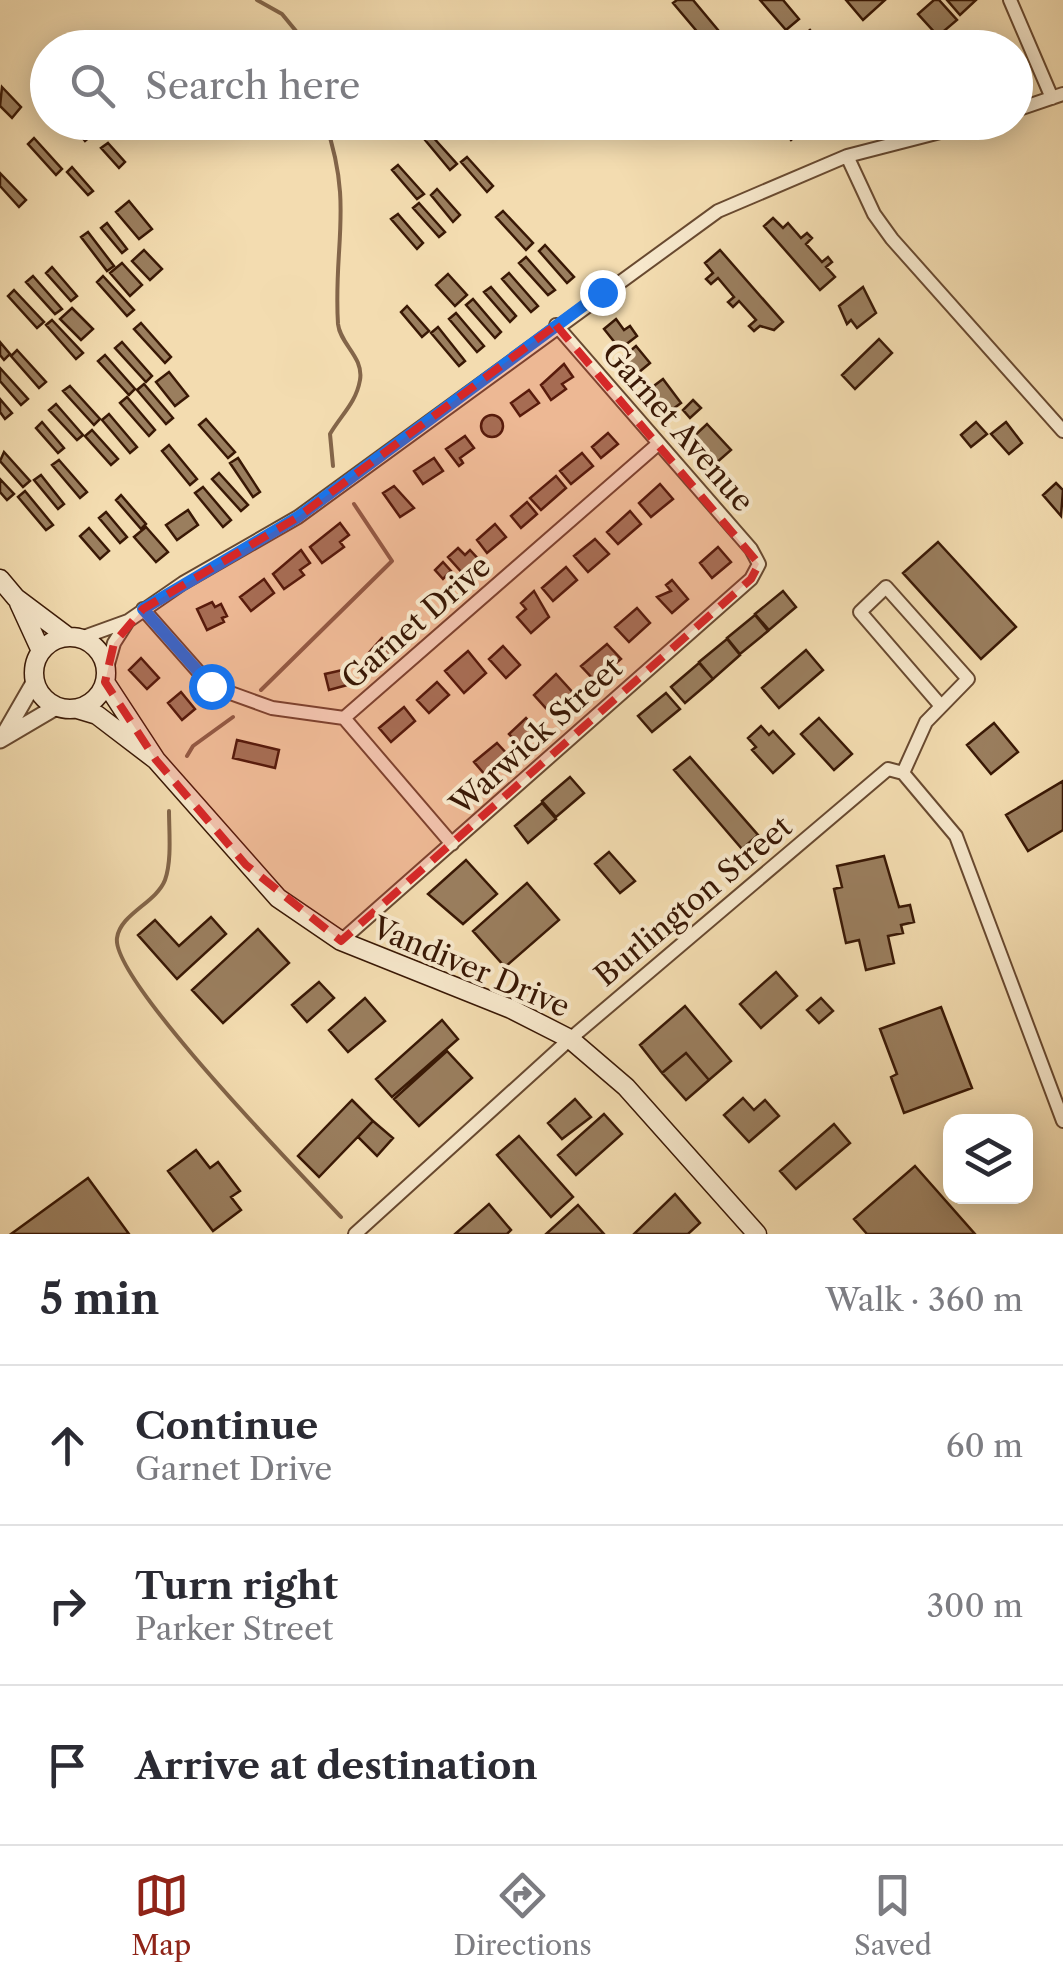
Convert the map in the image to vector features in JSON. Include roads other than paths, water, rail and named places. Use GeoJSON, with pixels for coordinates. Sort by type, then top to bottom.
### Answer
{"type":"FeatureCollection","features":[{"type":"Feature","properties":{"kind":"main road"},"geometry":{"type":"LineString","coordinates":[[0,580],[16,598],[100,653],[106,676],[96,699],[77,709],[56,707],[43,698],[34,681],[41,651],[16,598]]}},
{"type":"Feature","properties":{"kind":"main road"},"geometry":{"type":"LineString","coordinates":[[41,651],[74,638]]}},
{"type":"Feature","properties":{"kind":"main road","name":"Vandiver Drive"},"geometry":{"type":"LineString","coordinates":[[106,676],[156,760],[271,891],[341,941],[510,1009],[570,1039],[626,1087],[748,1231]]}},
{"type":"Feature","properties":{"kind":"main road","name":"Vandiver Drive"},"geometry":{"type":"LineString","coordinates":[[77,709],[96,715],[156,760]]}},
{"type":"Feature","properties":{"kind":"street"},"geometry":{"type":"LineString","coordinates":[[1010,0],[1025,30]]}},
{"type":"Feature","properties":{"kind":"street"},"geometry":{"type":"LineString","coordinates":[[1033,47],[1057,96],[1033,104]]}},
{"type":"Feature","properties":{"kind":"street"},"geometry":{"type":"LineString","coordinates":[[106,676],[114,643],[128,621],[143,609],[298,517],[556,325],[718,211],[847,156],[909,140]]}},
{"type":"Feature","properties":{"kind":"street"},"geometry":{"type":"LineString","coordinates":[[847,156],[892,239],[1063,432]]}},
{"type":"Feature","properties":{"kind":"street","name":"Garnet Avenue"},"geometry":{"type":"LineString","coordinates":[[556,325],[751,549],[759,564]]}},
{"type":"Feature","properties":{"kind":"street","name":"Garnet Drive"},"geometry":{"type":"LineString","coordinates":[[143,609],[211,686],[272,708],[344,718],[658,444]]}},
{"type":"Feature","properties":{"kind":"street","name":"Warwick Street"},"geometry":{"type":"LineString","coordinates":[[341,941],[751,579],[759,564]]}},
{"type":"Feature","properties":{"kind":"street"},"geometry":{"type":"LineString","coordinates":[[941,706],[860,612],[886,587],[968,680],[926,722],[903,773],[956,836],[1063,1120]]}},
{"type":"Feature","properties":{"kind":"street"},"geometry":{"type":"LineString","coordinates":[[74,638],[128,621]]}},
{"type":"Feature","properties":{"kind":"street"},"geometry":{"type":"LineString","coordinates":[[2,738],[34,681]]}},
{"type":"Feature","properties":{"kind":"street"},"geometry":{"type":"LineString","coordinates":[[2,738],[56,707]]}},
{"type":"Feature","properties":{"kind":"street"},"geometry":{"type":"LineString","coordinates":[[344,718],[452,844]]}},
{"type":"Feature","properties":{"kind":"street","name":"Burlington Street"},"geometry":{"type":"LineString","coordinates":[[355,1234],[570,1039],[888,770],[903,773]]}},
{"type":"Feature","properties":{"kind":"waterway"},"geometry":{"type":"LineString","coordinates":[[257,0],[282,14],[295,30]]}},
{"type":"Feature","properties":{"kind":"waterway"},"geometry":{"type":"LineString","coordinates":[[331,140],[341,202],[338,324],[360,372],[355,395],[330,434],[333,466]]}},
{"type":"Feature","properties":{"kind":"waterway"},"geometry":{"type":"LineString","coordinates":[[261,690],[392,561],[354,504]]}},
{"type":"Feature","properties":{"kind":"waterway"},"geometry":{"type":"LineString","coordinates":[[187,756],[193,746],[233,717]]}},
{"type":"Feature","properties":{"kind":"waterway"},"geometry":{"type":"LineString","coordinates":[[169,811],[165,880],[124,922],[117,938],[123,960],[175,1034],[341,1217]]}}]}
